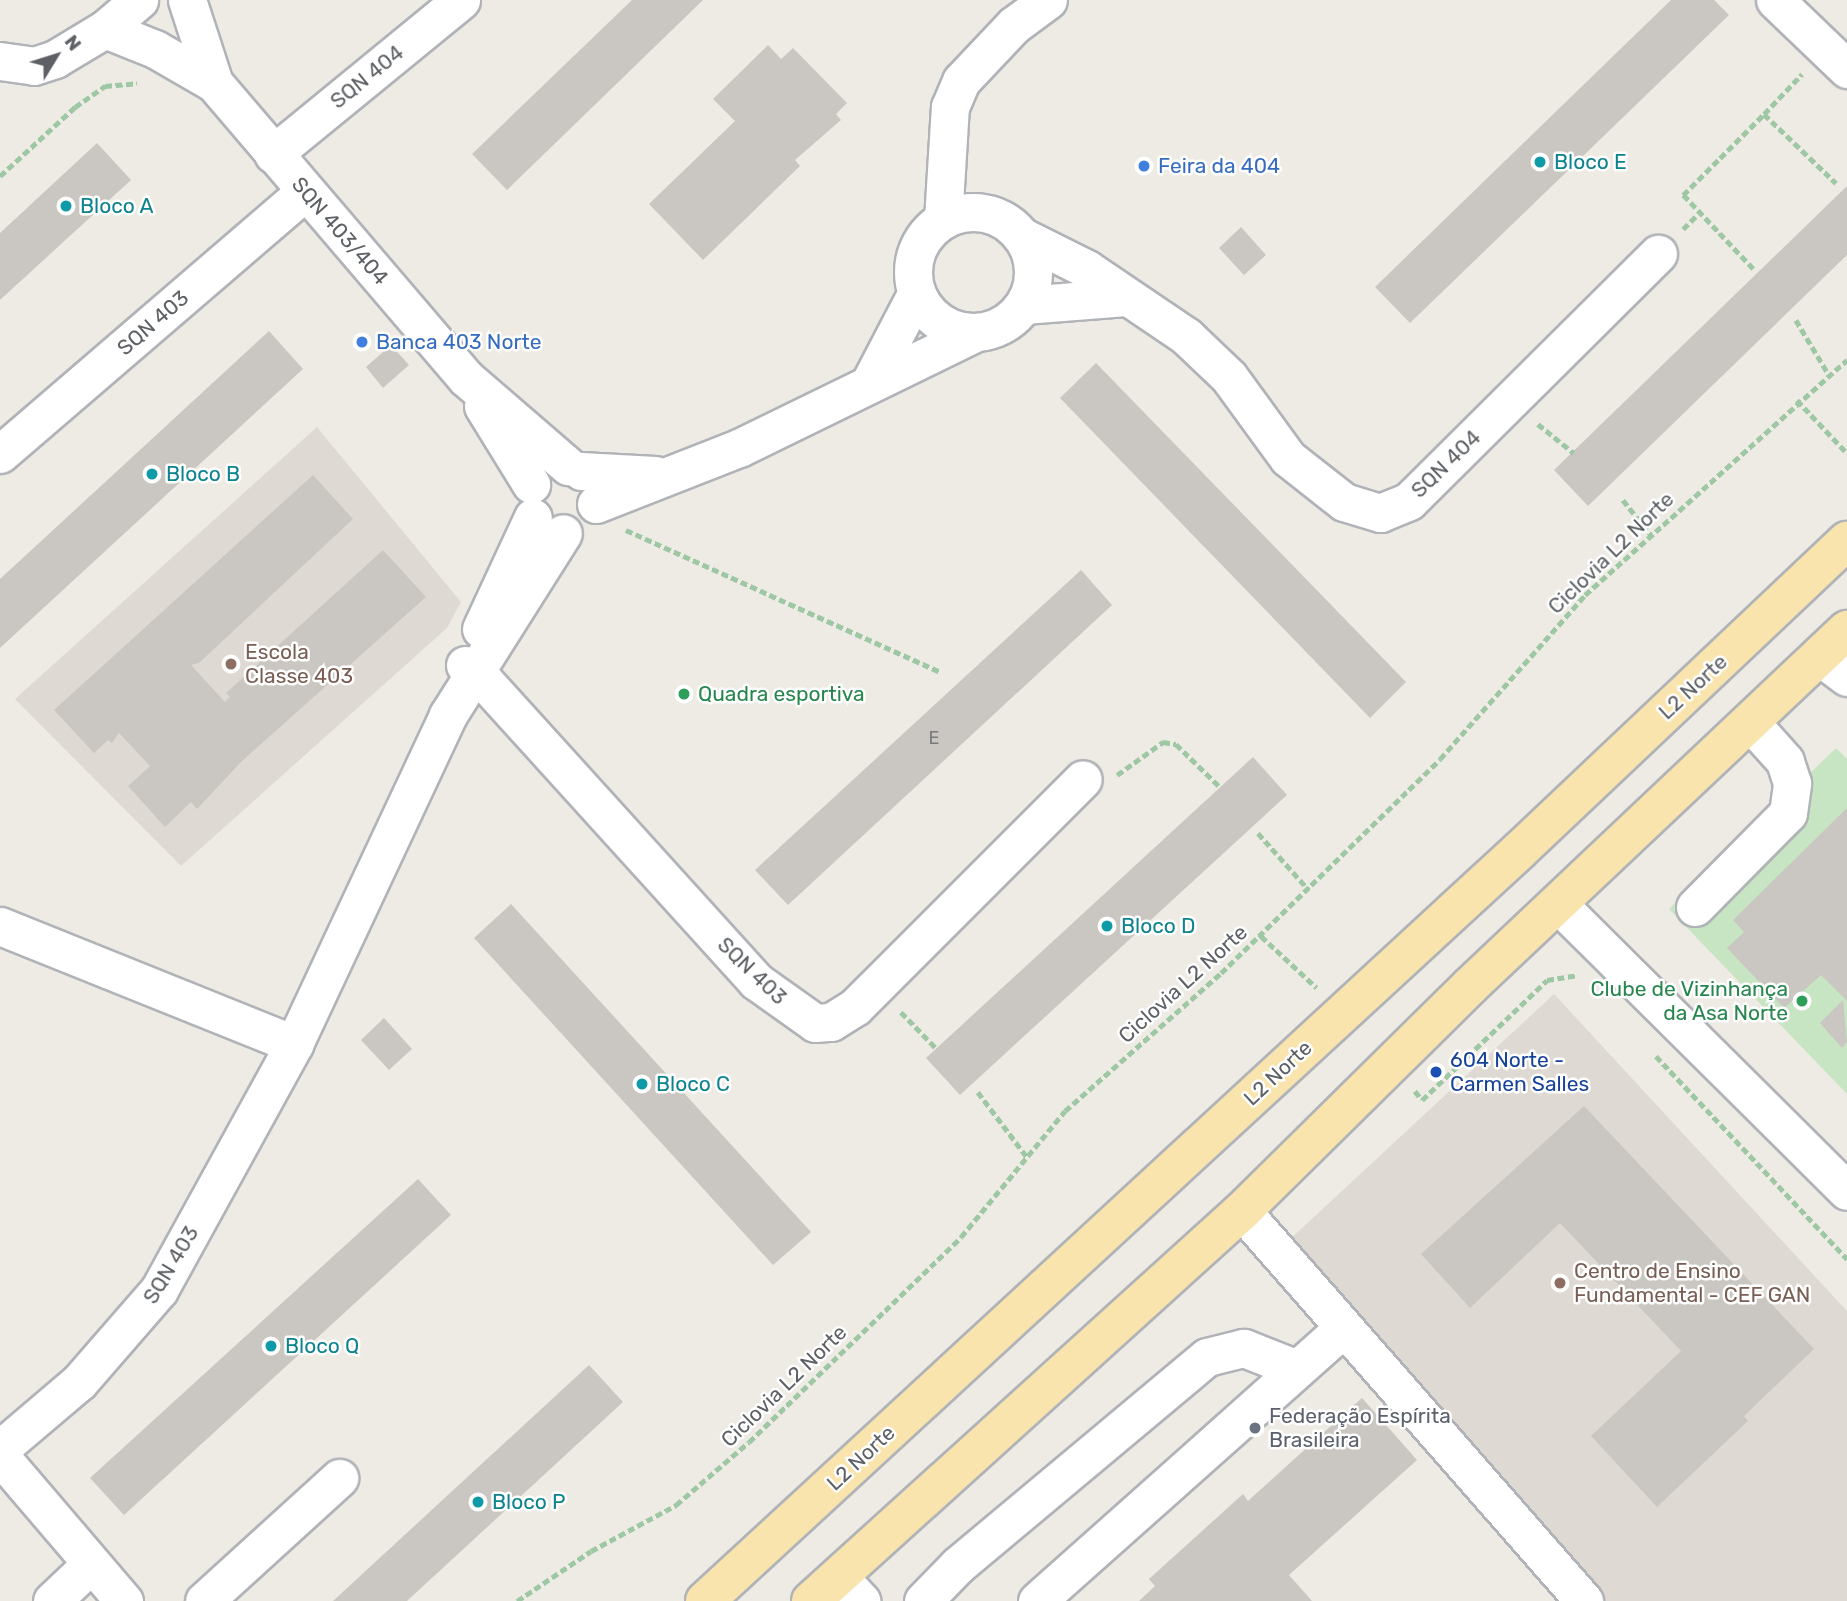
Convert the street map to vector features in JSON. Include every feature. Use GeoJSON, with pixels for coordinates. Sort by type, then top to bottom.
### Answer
{"type":"FeatureCollection","features":[{"type":"Feature","properties":{"kind":"main road","name":"L2 Norte"},"geometry":{"type":"LineString","coordinates":[[705,1601],[1343,1013],[1847,541]]}},
{"type":"Feature","properties":{"kind":"main road"},"geometry":{"type":"LineString","coordinates":[[837,1593],[1242,1211],[1750,722],[1833,667],[1847,630]]}},
{"type":"Feature","properties":{"kind":"street"},"geometry":{"type":"LineString","coordinates":[[0,87],[17,64],[55,59],[105,29],[139,0]]}},
{"type":"Feature","properties":{"kind":"street","name":"SQN 403/404"},"geometry":{"type":"LineString","coordinates":[[187,0],[214,83]]}},
{"type":"Feature","properties":{"kind":"street","name":"SQN 404"},"geometry":{"type":"LineString","coordinates":[[273,154],[461,0]]}},
{"type":"Feature","properties":{"kind":"street"},"geometry":{"type":"LineString","coordinates":[[943,220],[950,107],[961,81],[1014,25],[1048,0]]}},
{"type":"Feature","properties":{"kind":"street"},"geometry":{"type":"LineString","coordinates":[[1776,0],[1836,59]]}},
{"type":"Feature","properties":{"kind":"street","name":"SQN 403/404"},"geometry":{"type":"LineString","coordinates":[[105,29],[155,49],[214,83],[467,378],[563,511]]}},
{"type":"Feature","properties":{"kind":"street"},"geometry":{"type":"LineString","coordinates":[[950,129],[984,213]]}},
{"type":"Feature","properties":{"kind":"street","name":"SQN 403"},"geometry":{"type":"LineString","coordinates":[[0,454],[305,192]]}},
{"type":"Feature","properties":{"kind":"street"},"geometry":{"type":"LineString","coordinates":[[563,511],[670,476],[975,334],[1012,320],[1024,305],[1033,282],[1031,258],[1021,236],[1005,221],[984,213],[963,213],[943,220],[926,233],[916,252],[912,273],[916,294],[930,315],[951,328],[975,334]]}},
{"type":"Feature","properties":{"kind":"street","name":"SQN 404"},"geometry":{"type":"LineString","coordinates":[[1021,236],[1087,269],[1186,336],[1229,377],[1288,458],[1344,502],[1367,511],[1396,510],[1409,501],[1658,254]]}},
{"type":"Feature","properties":{"kind":"street"},"geometry":{"type":"LineString","coordinates":[[869,384],[916,294]]}},
{"type":"Feature","properties":{"kind":"street"},"geometry":{"type":"LineString","coordinates":[[1024,305],[1126,297]]}},
{"type":"Feature","properties":{"kind":"street","name":"SQN 403/404"},"geometry":{"type":"LineString","coordinates":[[467,378],[575,468]]}},
{"type":"Feature","properties":{"kind":"street"},"geometry":{"type":"LineString","coordinates":[[563,511],[553,466],[670,476]]}},
{"type":"Feature","properties":{"kind":"street"},"geometry":{"type":"LineString","coordinates":[[563,511],[596,491],[575,468]]}},
{"type":"Feature","properties":{"kind":"street","name":"SQN 403"},"geometry":{"type":"LineString","coordinates":[[0,1449],[79,1382],[159,1290],[294,1044],[470,668],[563,511]]}},
{"type":"Feature","properties":{"kind":"street","name":"SQN 403"},"geometry":{"type":"LineString","coordinates":[[470,668],[756,981],[780,1001],[815,1023],[831,1022],[876,986],[1083,779]]}},
{"type":"Feature","properties":{"kind":"street"},"geometry":{"type":"LineString","coordinates":[[1695,907],[1788,813],[1792,783],[1785,761],[1750,722]]}},
{"type":"Feature","properties":{"kind":"street"},"geometry":{"type":"LineString","coordinates":[[1558,904],[1847,1191]]}},
{"type":"Feature","properties":{"kind":"street"},"geometry":{"type":"LineString","coordinates":[[0,926],[294,1044]]}},
{"type":"Feature","properties":{"kind":"street"},"geometry":{"type":"LineString","coordinates":[[1242,1211],[1584,1601]]}},
{"type":"Feature","properties":{"kind":"street"},"geometry":{"type":"LineString","coordinates":[[1037,1601],[1343,1327]]}},
{"type":"Feature","properties":{"kind":"street"},"geometry":{"type":"LineString","coordinates":[[923,1601],[958,1565],[1207,1357],[1244,1348],[1297,1369]]}},
{"type":"Feature","properties":{"kind":"street"},"geometry":{"type":"LineString","coordinates":[[0,1457],[124,1601]]}},
{"type":"Feature","properties":{"kind":"street"},"geometry":{"type":"LineString","coordinates":[[204,1601],[339,1478]]}},
{"type":"Feature","properties":{"kind":"street"},"geometry":{"type":"LineString","coordinates":[[52,1601],[91,1564]]}},
{"type":"Feature","properties":{"kind":"path"},"geometry":{"type":"LineString","coordinates":[[1753,269],[1683,195],[1764,114],[1836,59]]}},
{"type":"Feature","properties":{"kind":"path"},"geometry":{"type":"LineString","coordinates":[[0,176],[75,107],[105,86],[144,85]]}},
{"type":"Feature","properties":{"kind":"path"},"geometry":{"type":"LineString","coordinates":[[1764,114],[1836,184]]}},
{"type":"Feature","properties":{"kind":"path"},"geometry":{"type":"LineString","coordinates":[[1796,320],[1829,375]]}},
{"type":"Feature","properties":{"kind":"path","name":"Ciclovia L2 Norte"},"geometry":{"type":"LineString","coordinates":[[517,1601],[591,1551],[676,1505],[749,1442],[961,1237],[1065,1111],[1261,936],[1474,723],[1585,595],[1797,400],[1847,360]]}},
{"type":"Feature","properties":{"kind":"path"},"geometry":{"type":"LineString","coordinates":[[1797,400],[1847,453]]}},
{"type":"Feature","properties":{"kind":"path"},"geometry":{"type":"LineString","coordinates":[[1510,402],[1574,453]]}},
{"type":"Feature","properties":{"kind":"path"},"geometry":{"type":"LineString","coordinates":[[1623,500],[1651,535]]}},
{"type":"Feature","properties":{"kind":"path"},"geometry":{"type":"LineString","coordinates":[[563,511],[941,671]]}},
{"type":"Feature","properties":{"kind":"path"},"geometry":{"type":"LineString","coordinates":[[1083,779],[1108,782],[1163,742],[1176,744],[1220,787]]}},
{"type":"Feature","properties":{"kind":"path"},"geometry":{"type":"LineString","coordinates":[[1258,833],[1309,890]]}},
{"type":"Feature","properties":{"kind":"path"},"geometry":{"type":"LineString","coordinates":[[1261,936],[1343,1013]]}},
{"type":"Feature","properties":{"kind":"path"},"geometry":{"type":"LineString","coordinates":[[1422,1100],[1547,980],[1579,974],[1588,984]]}},
{"type":"Feature","properties":{"kind":"path"},"geometry":{"type":"LineString","coordinates":[[876,986],[937,1049]]}},
{"type":"Feature","properties":{"kind":"path"},"geometry":{"type":"LineString","coordinates":[[1646,1046],[1847,1259]]}},
{"type":"Feature","properties":{"kind":"path"},"geometry":{"type":"LineString","coordinates":[[978,1092],[1027,1157]]}},
{"type":"Feature","properties":{"kind":"shaded area","name":"Escola Classe 403"},"geometry":{"type":"Polygon","coordinates":[[[317,427],[461,602],[447,628],[181,866],[15,699],[317,427]]]}},
{"type":"Feature","properties":{"kind":"shaded area","name":"Centro de Ensino Fundamental - CEF GAN"},"geometry":{"type":"Polygon","coordinates":[[[1554,994],[1847,1311],[1847,1601],[1590,1601],[1273,1255],[1554,994]]]}},
{"type":"Feature","properties":{"kind":"green space","name":"Clube de Vizinhança da Asa Norte"},"geometry":{"type":"Polygon","coordinates":[[[1836,748],[1847,759],[1847,1094],[1669,909],[1836,748]]]}},
{"type":"Feature","properties":{"kind":"building"},"geometry":{"type":"Polygon","coordinates":[[[632,0],[703,0],[507,190],[472,154],[632,0]]]}},
{"type":"Feature","properties":{"kind":"building","name":"Bloco E"},"geometry":{"type":"Polygon","coordinates":[[[1671,0],[1714,0],[1729,15],[1410,323],[1375,287],[1671,0]]]}},
{"type":"Feature","properties":{"kind":"building"},"geometry":{"type":"Polygon","coordinates":[[[768,45],[781,59],[793,48],[847,103],[836,114],[841,120],[795,160],[800,166],[703,260],[649,204],[735,121],[713,99],[768,45]]]}},
{"type":"Feature","properties":{"kind":"building","name":"Bloco A"},"geometry":{"type":"Polygon","coordinates":[[[97,143],[131,180],[0,300],[0,233],[97,143]]]}},
{"type":"Feature","properties":{"kind":"building"},"geometry":{"type":"Polygon","coordinates":[[[1847,186],[1847,255],[1588,506],[1554,470],[1847,186]]]}},
{"type":"Feature","properties":{"kind":"building"},"geometry":{"type":"Polygon","coordinates":[[[1241,227],[1266,255],[1244,275],[1219,248],[1241,227]]]}},
{"type":"Feature","properties":{"kind":"building","name":"Bloco B"},"geometry":{"type":"Polygon","coordinates":[[[269,331],[303,369],[0,648],[0,579],[269,331]]]}},
{"type":"Feature","properties":{"kind":"building"},"geometry":{"type":"Polygon","coordinates":[[[391,345],[409,365],[383,388],[366,367],[391,345]]]}},
{"type":"Feature","properties":{"kind":"building"},"geometry":{"type":"Polygon","coordinates":[[[1096,363],[1406,682],[1370,718],[1060,398],[1096,363]]]}},
{"type":"Feature","properties":{"kind":"building"},"geometry":{"type":"Polygon","coordinates":[[[313,475],[353,519],[199,663],[191,665],[225,702],[230,697],[226,693],[383,550],[426,597],[242,761],[197,809],[191,802],[165,827],[128,786],[150,766],[119,733],[112,743],[108,740],[94,753],[54,710],[313,475]]]}},
{"type":"Feature","properties":{"kind":"building"},"geometry":{"type":"Polygon","coordinates":[[[1081,570],[1112,605],[788,905],[755,870],[1081,570]]]}},
{"type":"Feature","properties":{"kind":"building","name":"Bloco D"},"geometry":{"type":"Polygon","coordinates":[[[1253,757],[1287,795],[960,1095],[926,1058],[1253,757]]]}},
{"type":"Feature","properties":{"kind":"building"},"geometry":{"type":"Polygon","coordinates":[[[1847,808],[1847,1001],[1821,975],[1784,1008],[1727,948],[1744,932],[1733,920],[1847,808]]]}},
{"type":"Feature","properties":{"kind":"building","name":"Bloco C"},"geometry":{"type":"Polygon","coordinates":[[[511,904],[811,1232],[773,1265],[474,938],[511,904]]]}},
{"type":"Feature","properties":{"kind":"building"},"geometry":{"type":"Polygon","coordinates":[[[1843,1000],[1847,1042],[1842,1048],[1820,1023],[1843,1000]]]}},
{"type":"Feature","properties":{"kind":"building"},"geometry":{"type":"Polygon","coordinates":[[[384,1018],[412,1049],[389,1070],[361,1040],[384,1018]]]}},
{"type":"Feature","properties":{"kind":"building"},"geometry":{"type":"Polygon","coordinates":[[[1584,1106],[1814,1349],[1744,1416],[1748,1421],[1657,1507],[1591,1436],[1681,1351],[1560,1223],[1470,1308],[1421,1254],[1584,1106]]]}},
{"type":"Feature","properties":{"kind":"building","name":"Bloco Q"},"geometry":{"type":"Polygon","coordinates":[[[418,1179],[451,1215],[124,1515],[90,1478],[418,1179]]]}},
{"type":"Feature","properties":{"kind":"building","name":"Bloco P"},"geometry":{"type":"Polygon","coordinates":[[[589,1365],[623,1402],[407,1601],[333,1601],[589,1365]]]}},
{"type":"Feature","properties":{"kind":"building"},"geometry":{"type":"Polygon","coordinates":[[[1362,1398],[1417,1460],[1289,1575],[1312,1601],[1139,1601],[1155,1586],[1149,1579],[1243,1494],[1248,1501],[1362,1398]]]}},
{"type":"Feature","properties":{"kind":"place","name":"Bloco E"},"geometry":{"type":"Point","coordinates":[1540,162]}},
{"type":"Feature","properties":{"kind":"place","name":"Feira da 404"},"geometry":{"type":"Point","coordinates":[1144,166]}},
{"type":"Feature","properties":{"kind":"place","name":"Bloco A"},"geometry":{"type":"Point","coordinates":[66,206]}},
{"type":"Feature","properties":{"kind":"place","name":"Banca 403 Norte"},"geometry":{"type":"Point","coordinates":[362,342]}},
{"type":"Feature","properties":{"kind":"place","name":"Bloco B"},"geometry":{"type":"Point","coordinates":[152,474]}},
{"type":"Feature","properties":{"kind":"place","name":"Escola Classe 403"},"geometry":{"type":"Point","coordinates":[231,664]}},
{"type":"Feature","properties":{"kind":"place","name":"Quadra esportiva"},"geometry":{"type":"Point","coordinates":[684,694]}},
{"type":"Feature","properties":{"kind":"place","name":"Bloco D"},"geometry":{"type":"Point","coordinates":[1107,926]}},
{"type":"Feature","properties":{"kind":"place","name":"Clube de Vizinhança da Asa Norte"},"geometry":{"type":"Point","coordinates":[1802,1001]}},
{"type":"Feature","properties":{"kind":"place","name":"604 Norte - Carmen Salles"},"geometry":{"type":"Point","coordinates":[1436,1072]}},
{"type":"Feature","properties":{"kind":"place","name":"Bloco C"},"geometry":{"type":"Point","coordinates":[642,1084]}},
{"type":"Feature","properties":{"kind":"place","name":"Centro de Ensino Fundamental - CEF GAN"},"geometry":{"type":"Point","coordinates":[1560,1283]}},
{"type":"Feature","properties":{"kind":"place","name":"Bloco Q"},"geometry":{"type":"Point","coordinates":[271,1346]}},
{"type":"Feature","properties":{"kind":"place","name":"Federação Espírita Brasileira"},"geometry":{"type":"Point","coordinates":[1255,1428]}},
{"type":"Feature","properties":{"kind":"place","name":"Bloco P"},"geometry":{"type":"Point","coordinates":[478,1502]}}]}
